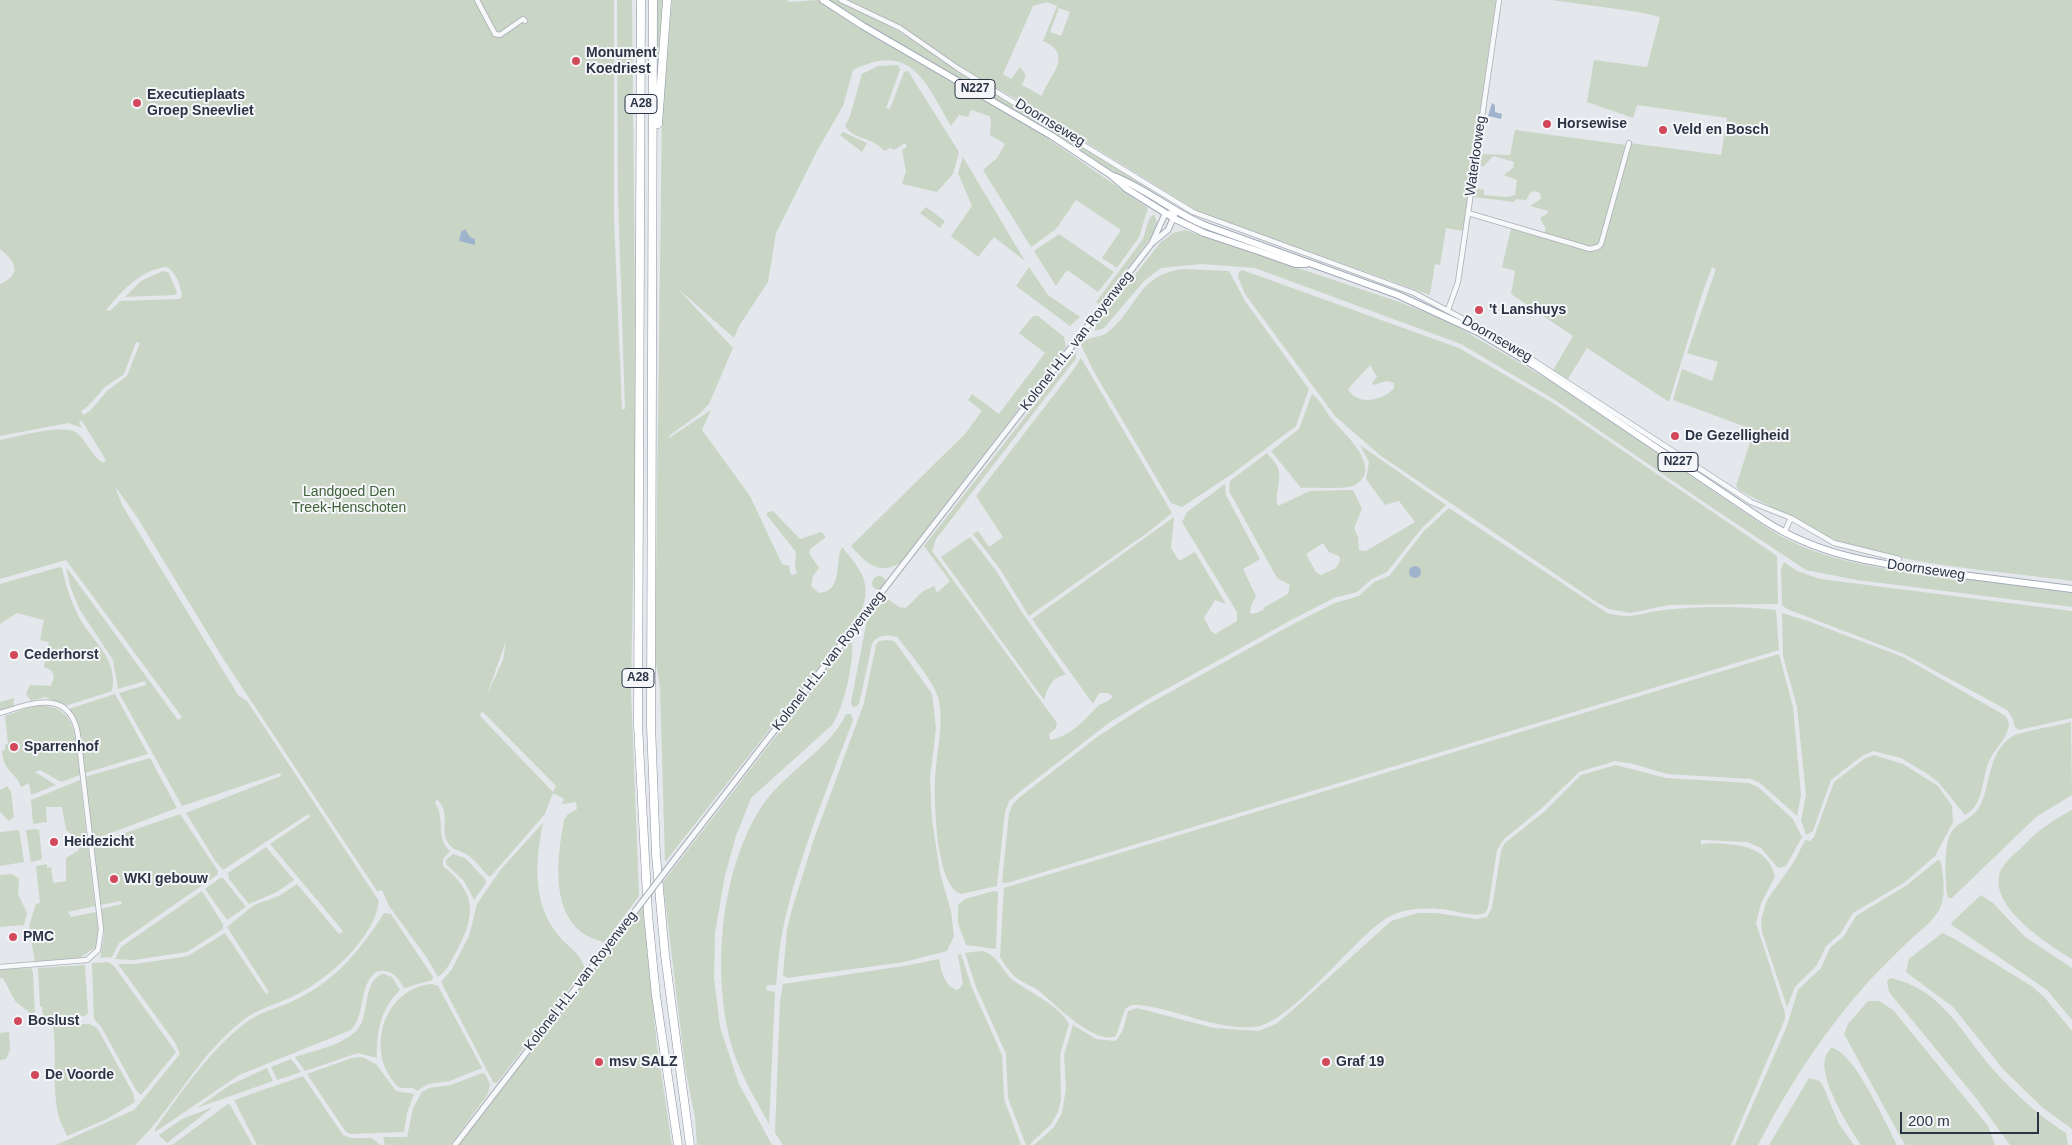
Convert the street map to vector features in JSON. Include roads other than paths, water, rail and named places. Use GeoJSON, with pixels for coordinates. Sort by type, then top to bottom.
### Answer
{"type":"FeatureCollection","features":[{"type":"Feature","properties":{"kind":"highway","name":"A28"},"geometry":{"type":"LineString","coordinates":[[641,0],[638,734],[649,924],[660,1022],[678,1145]]}},
{"type":"Feature","properties":{"kind":"highway","name":"A28"},"geometry":{"type":"LineString","coordinates":[[653,0],[654,171],[650,647],[653,800],[664,955],[690,1145]]}},
{"type":"Feature","properties":{"kind":"highway","name":"A28"},"geometry":{"type":"LineString","coordinates":[[654,171],[667,0]]}},
{"type":"Feature","properties":{"kind":"main road","name":"Doornseweg"},"geometry":{"type":"LineString","coordinates":[[823,0],[863,26],[995,101],[1111,175],[1127,189],[1165,214],[1292,256],[1307,264],[1398,295],[1478,332],[1535,366],[1784,533],[1835,554],[1860,561],[2072,590]]}},
{"type":"Feature","properties":{"kind":"main road","name":"Doornseweg"},"geometry":{"type":"LineString","coordinates":[[828,0],[863,26]]}},
{"type":"Feature","properties":{"kind":"main road","name":"Doornseweg"},"geometry":{"type":"LineString","coordinates":[[1111,175],[1126,180],[1175,216]]}},
{"type":"Feature","properties":{"kind":"street"},"geometry":{"type":"LineString","coordinates":[[477,0],[495,34],[500,35],[523,19],[525,21]]}},
{"type":"Feature","properties":{"kind":"street","name":"Doornseweg"},"geometry":{"type":"LineString","coordinates":[[841,0],[900,28],[959,69],[1181,205],[1209,219],[1401,288],[1448,310],[1496,336],[1745,498],[1791,518],[1834,543],[1898,559]]}},
{"type":"Feature","properties":{"kind":"street","name":"Waterlooweg"},"geometry":{"type":"LineString","coordinates":[[1448,310],[1458,287],[1499,0]]}},
{"type":"Feature","properties":{"kind":"street"},"geometry":{"type":"LineString","coordinates":[[1468,213],[1590,249],[1598,247],[1601,244],[1629,143]]}},
{"type":"Feature","properties":{"kind":"street"},"geometry":{"type":"LineString","coordinates":[[1175,216],[1181,205]]}},
{"type":"Feature","properties":{"kind":"street","name":"Kolonel H.L. van Royenweg"},"geometry":{"type":"LineString","coordinates":[[1152,243],[1165,214]]}},
{"type":"Feature","properties":{"kind":"street","name":"Kolonel H.L. van Royenweg"},"geometry":{"type":"LineString","coordinates":[[454,1145],[1152,243],[1168,230],[1175,216]]}},
{"type":"Feature","properties":{"kind":"street"},"geometry":{"type":"LineString","coordinates":[[1784,533],[1791,518]]}},
{"type":"Feature","properties":{"kind":"street"},"geometry":{"type":"LineString","coordinates":[[0,714],[30,704],[48,702],[64,708],[74,718],[78,735],[101,929],[98,950],[87,960],[0,967]]}},
{"type":"Feature","properties":{"kind":"water"},"geometry":{"type":"Polygon","coordinates":[[[1492,103],[1495,105],[1495,112],[1502,114],[1501,119],[1488,116],[1492,103]]]}},
{"type":"Feature","properties":{"kind":"water"},"geometry":{"type":"Polygon","coordinates":[[[465,229],[470,237],[475,239],[475,245],[459,241],[461,232],[465,229]]]}},
{"type":"Feature","properties":{"kind":"water"},"geometry":{"type":"Polygon","coordinates":[[[1417,566],[1420,567],[1420,577],[1413,578],[1410,577],[1409,570],[1410,567],[1417,566]]]}},
{"type":"Feature","properties":{"kind":"place","name":"Monument Koedriest"},"geometry":{"type":"Point","coordinates":[576,61]}},
{"type":"Feature","properties":{"kind":"place","name":"Executieplaats Groep Sneevliet"},"geometry":{"type":"Point","coordinates":[137,103]}},
{"type":"Feature","properties":{"kind":"place","name":"Horsewise"},"geometry":{"type":"Point","coordinates":[1547,124]}},
{"type":"Feature","properties":{"kind":"place","name":"Veld en Bosch"},"geometry":{"type":"Point","coordinates":[1663,130]}},
{"type":"Feature","properties":{"kind":"place","name":"'t Lanshuys"},"geometry":{"type":"Point","coordinates":[1479,310]}},
{"type":"Feature","properties":{"kind":"place","name":"De Gezelligheid"},"geometry":{"type":"Point","coordinates":[1675,436]}},
{"type":"Feature","properties":{"kind":"place","name":"Cederhorst"},"geometry":{"type":"Point","coordinates":[14,655]}},
{"type":"Feature","properties":{"kind":"place","name":"Sparrenhof"},"geometry":{"type":"Point","coordinates":[14,747]}},
{"type":"Feature","properties":{"kind":"place","name":"Heidezicht"},"geometry":{"type":"Point","coordinates":[54,842]}},
{"type":"Feature","properties":{"kind":"place","name":"WKI gebouw"},"geometry":{"type":"Point","coordinates":[114,879]}},
{"type":"Feature","properties":{"kind":"place","name":"PMC"},"geometry":{"type":"Point","coordinates":[13,937]}},
{"type":"Feature","properties":{"kind":"place","name":"Boslust"},"geometry":{"type":"Point","coordinates":[18,1021]}},
{"type":"Feature","properties":{"kind":"place","name":"msv SALZ"},"geometry":{"type":"Point","coordinates":[599,1062]}},
{"type":"Feature","properties":{"kind":"place","name":"Graf 19"},"geometry":{"type":"Point","coordinates":[1326,1062]}},
{"type":"Feature","properties":{"kind":"place","name":"De Voorde"},"geometry":{"type":"Point","coordinates":[35,1075]}},
{"type":"Feature","properties":{"kind":"park label","name":"Landgoed Den Treek-Henschoten"},"geometry":{"type":"Point","coordinates":[349,500]}}]}
